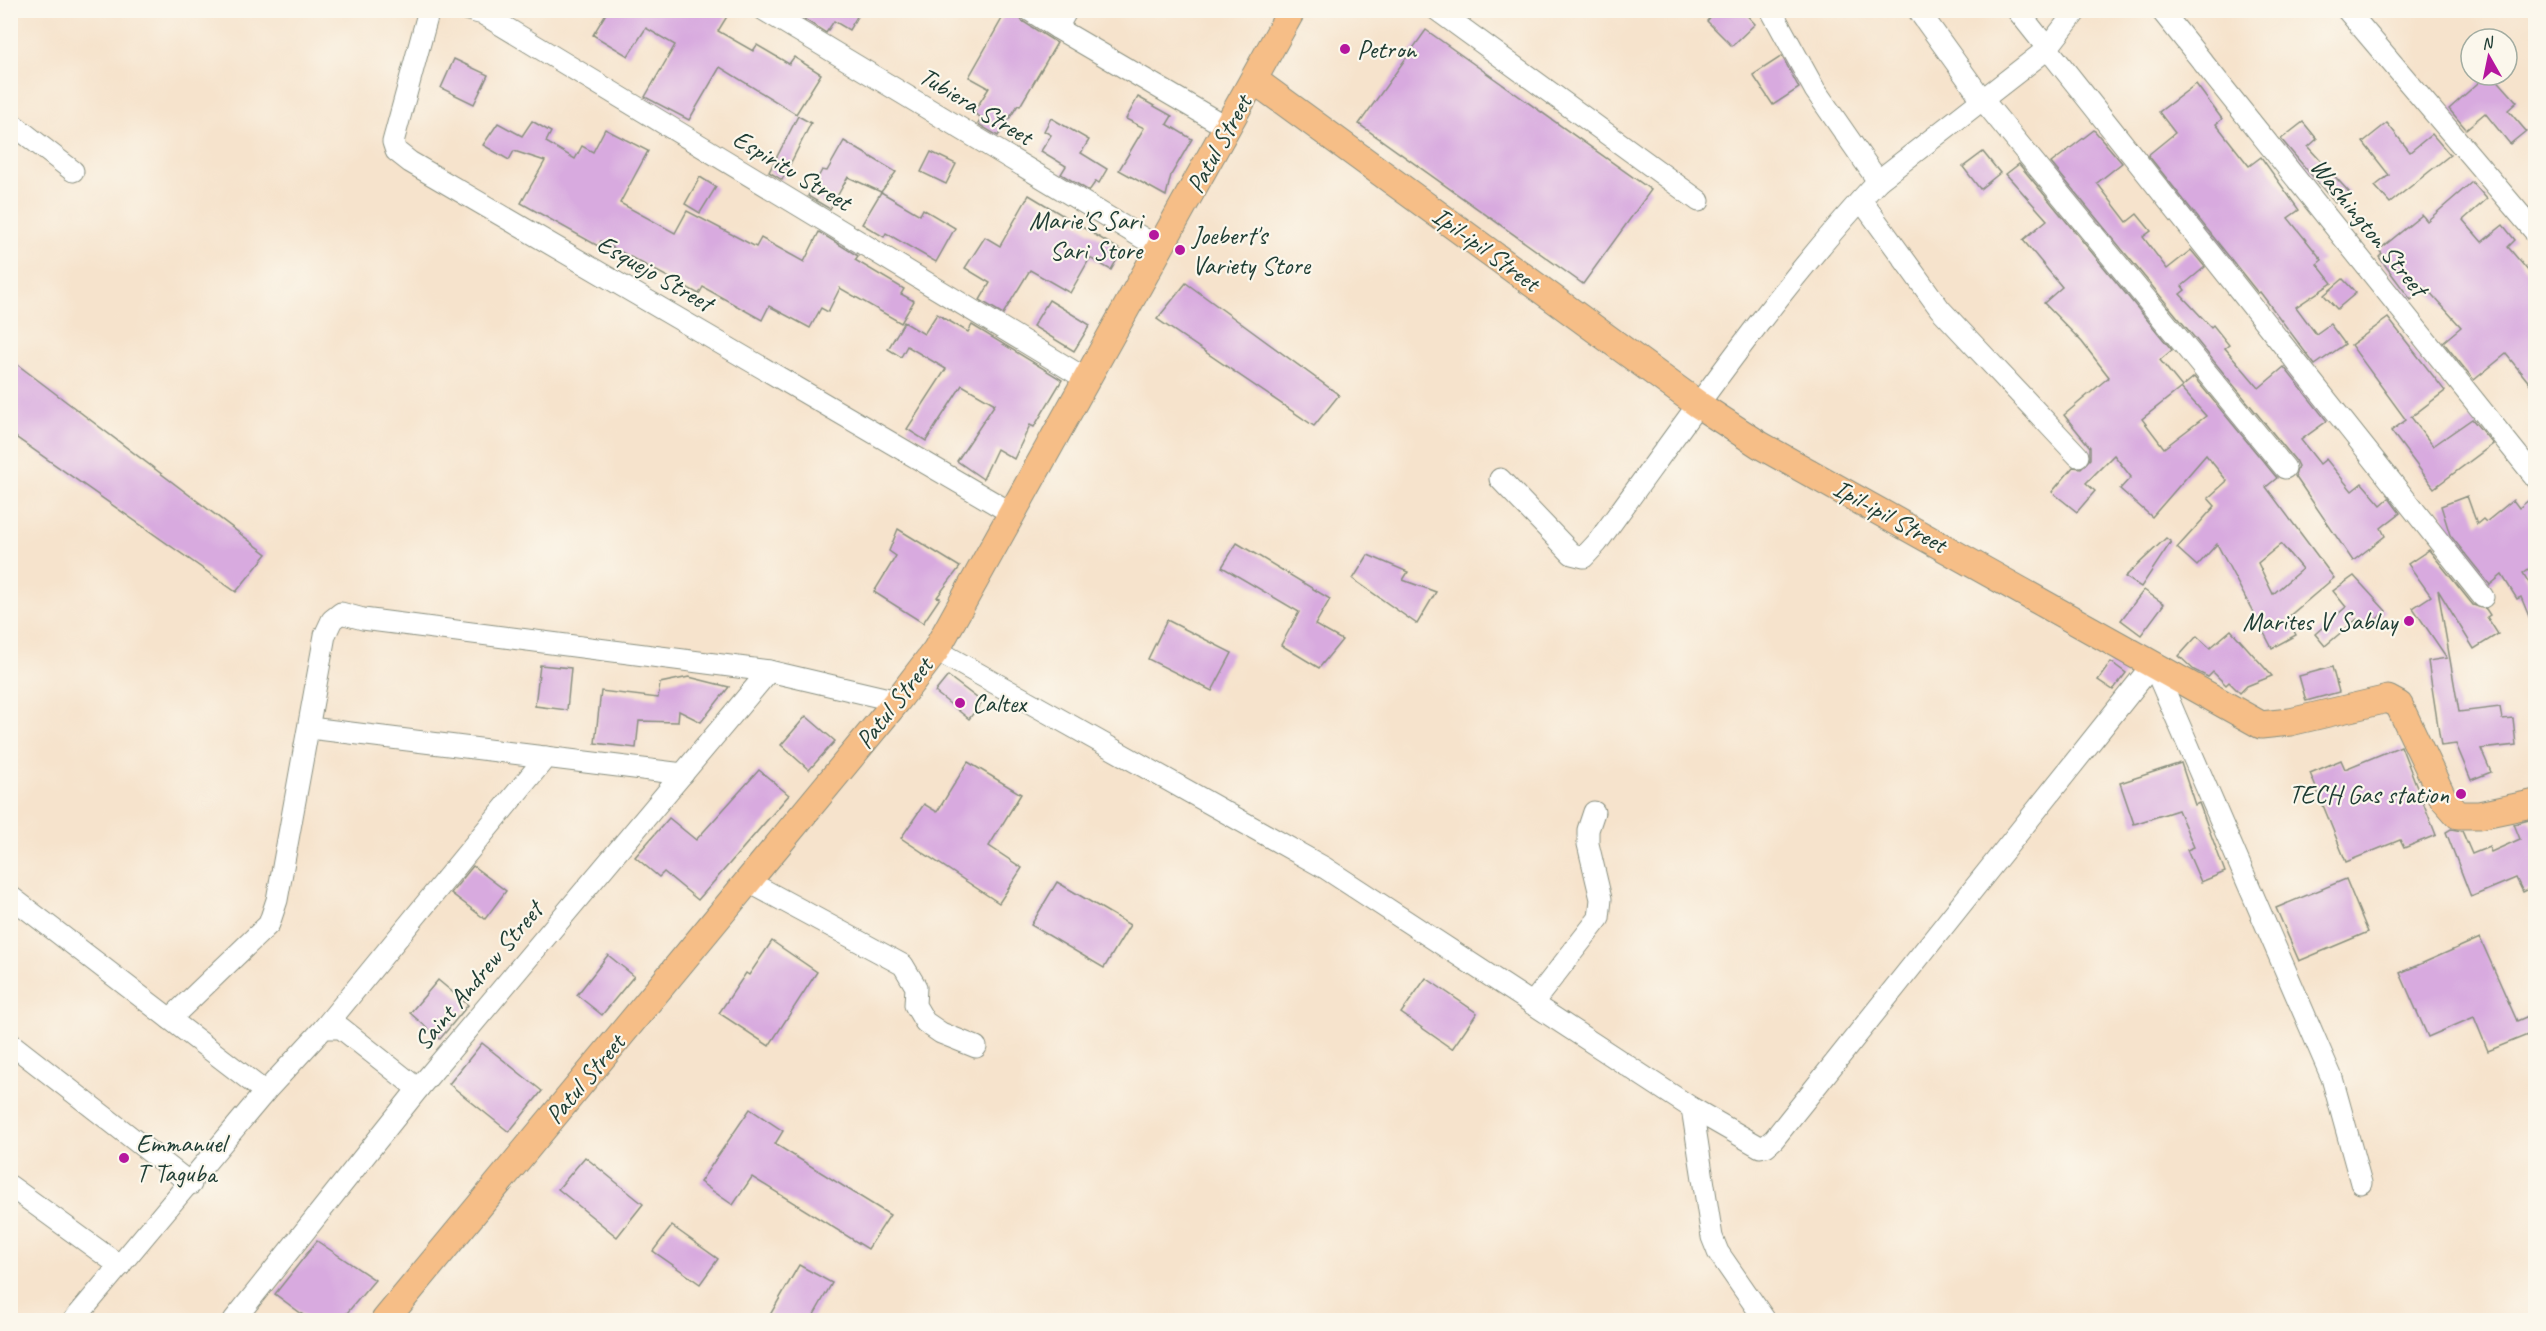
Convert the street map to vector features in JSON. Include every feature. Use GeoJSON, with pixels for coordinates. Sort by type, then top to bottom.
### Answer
{"type":"FeatureCollection","features":[{"type":"Feature","properties":{"kind":"main road","name":"Patul Street"},"geometry":{"type":"LineString","coordinates":[[385,1320],[749,882],[936,650],[1292,10]]}},
{"type":"Feature","properties":{"kind":"main road","name":"Ipil-ipil Street"},"geometry":{"type":"LineString","coordinates":[[1254,80],[1699,405],[1760,445],[2261,725],[2290,722],[2388,699],[2399,705],[2443,798],[2458,815],[2479,815],[2535,803]]}},
{"type":"Feature","properties":{"kind":"street","name":"Esquejo Street"},"geometry":{"type":"LineString","coordinates":[[429,10],[393,142],[396,151],[420,168],[1013,514]]}},
{"type":"Feature","properties":{"kind":"street","name":"Espiritu Street"},"geometry":{"type":"LineString","coordinates":[[468,10],[483,14],[1086,379]]}},
{"type":"Feature","properties":{"kind":"street","name":"Tubiera Street"},"geometry":{"type":"LineString","coordinates":[[764,10],[1161,249]]}},
{"type":"Feature","properties":{"kind":"street"},"geometry":{"type":"LineString","coordinates":[[1029,10],[1062,19],[1228,128]]}},
{"type":"Feature","properties":{"kind":"street"},"geometry":{"type":"LineString","coordinates":[[1437,10],[1699,201]]}},
{"type":"Feature","properties":{"kind":"street"},"geometry":{"type":"LineString","coordinates":[[1918,10],[1982,99],[2285,468]]}},
{"type":"Feature","properties":{"kind":"street"},"geometry":{"type":"LineString","coordinates":[[2017,10],[2046,50],[2483,597]]}},
{"type":"Feature","properties":{"kind":"street"},"geometry":{"type":"LineString","coordinates":[[1500,479],[1572,554],[1584,557],[1597,543],[1816,252],[1861,200],[1878,182],[2046,50],[2077,10]]}},
{"type":"Feature","properties":{"kind":"street","name":"Washington Street"},"geometry":{"type":"LineString","coordinates":[[2161,10],[2535,478]]}},
{"type":"Feature","properties":{"kind":"street"},"geometry":{"type":"LineString","coordinates":[[2347,10],[2535,233]]}},
{"type":"Feature","properties":{"kind":"street"},"geometry":{"type":"LineString","coordinates":[[1772,12],[1815,90],[1878,182]]}},
{"type":"Feature","properties":{"kind":"street"},"geometry":{"type":"LineString","coordinates":[[10,122],[73,171]]}},
{"type":"Feature","properties":{"kind":"street"},"geometry":{"type":"LineString","coordinates":[[1861,200],[1940,309],[2078,456]]}},
{"type":"Feature","properties":{"kind":"street"},"geometry":{"type":"LineString","coordinates":[[170,1019],[268,924],[277,900],[310,728],[325,635],[332,620],[341,613],[363,619],[769,671],[897,701]]}},
{"type":"Feature","properties":{"kind":"street"},"geometry":{"type":"LineString","coordinates":[[936,650],[1325,868],[1692,1108],[1760,1147],[1774,1139],[2153,664],[2332,1078],[2361,1183]]}},
{"type":"Feature","properties":{"kind":"street","name":"Saint Andrew Street"},"geometry":{"type":"LineString","coordinates":[[234,1320],[418,1089],[769,671]]}},
{"type":"Feature","properties":{"kind":"street"},"geometry":{"type":"LineString","coordinates":[[310,728],[683,774]]}},
{"type":"Feature","properties":{"kind":"street"},"geometry":{"type":"LineString","coordinates":[[74,1320],[191,1184],[266,1092],[324,1028],[546,757]]}},
{"type":"Feature","properties":{"kind":"street"},"geometry":{"type":"LineString","coordinates":[[1532,1004],[1599,918],[1601,899],[1588,844],[1588,830],[1594,812]]}},
{"type":"Feature","properties":{"kind":"street"},"geometry":{"type":"LineString","coordinates":[[749,882],[903,965],[916,987],[915,1005],[925,1022],[941,1033],[976,1047]]}},
{"type":"Feature","properties":{"kind":"street"},"geometry":{"type":"LineString","coordinates":[[10,896],[266,1092]]}},
{"type":"Feature","properties":{"kind":"street"},"geometry":{"type":"LineString","coordinates":[[324,1028],[341,1028],[418,1089]]}},
{"type":"Feature","properties":{"kind":"street"},"geometry":{"type":"LineString","coordinates":[[10,1043],[191,1184]]}},
{"type":"Feature","properties":{"kind":"street"},"geometry":{"type":"LineString","coordinates":[[1692,1108],[1712,1237],[1719,1252],[1765,1320]]}},
{"type":"Feature","properties":{"kind":"street"},"geometry":{"type":"LineString","coordinates":[[10,1186],[120,1266]]}},
{"type":"Feature","properties":{"kind":"building"},"geometry":{"type":"Polygon","coordinates":[[[608,10],[731,10],[718,31],[753,51],[757,45],[789,64],[794,57],[821,74],[796,114],[720,67],[689,120],[645,97],[675,45],[646,28],[628,56],[593,35],[608,10]]]}},
{"type":"Feature","properties":{"kind":"building"},"geometry":{"type":"Polygon","coordinates":[[[790,10],[861,10],[849,30],[834,21],[826,33],[790,10]]]}},
{"type":"Feature","properties":{"kind":"building"},"geometry":{"type":"Polygon","coordinates":[[[1007,10],[1016,10],[1022,21],[1057,43],[1020,106],[1018,105],[998,136],[978,124],[982,118],[973,113],[989,88],[969,77],[1007,10]]]}},
{"type":"Feature","properties":{"kind":"building"},"geometry":{"type":"Polygon","coordinates":[[[1717,10],[1742,10],[1755,24],[1732,46],[1707,21],[1717,10]]]}},
{"type":"Feature","properties":{"kind":"building"},"geometry":{"type":"Polygon","coordinates":[[[1426,30],[1651,190],[1583,284],[1359,124],[1426,30]]]}},
{"type":"Feature","properties":{"kind":"building"},"geometry":{"type":"Polygon","coordinates":[[[1782,56],[1799,88],[1773,105],[1753,75],[1782,56]]]}},
{"type":"Feature","properties":{"kind":"building"},"geometry":{"type":"Polygon","coordinates":[[[454,59],[488,75],[474,104],[441,88],[454,59]]]}},
{"type":"Feature","properties":{"kind":"building"},"geometry":{"type":"Polygon","coordinates":[[[2196,84],[2222,119],[2216,124],[2249,166],[2261,157],[2299,210],[2288,218],[2322,260],[2317,264],[2332,283],[2296,307],[2316,334],[2330,324],[2345,344],[2315,365],[2260,292],[2258,293],[2148,155],[2175,133],[2159,112],[2196,84]]]}},
{"type":"Feature","properties":{"kind":"building"},"geometry":{"type":"Polygon","coordinates":[[[2474,87],[2504,87],[2517,102],[2508,110],[2526,131],[2510,144],[2485,113],[2466,129],[2449,109],[2474,87]]]}},
{"type":"Feature","properties":{"kind":"building"},"geometry":{"type":"Polygon","coordinates":[[[1138,97],[1172,116],[1167,124],[1192,139],[1171,175],[1166,196],[1119,170],[1144,128],[1126,119],[1138,97]]]}},
{"type":"Feature","properties":{"kind":"building"},"geometry":{"type":"Polygon","coordinates":[[[798,116],[811,123],[782,180],[769,172],[798,116]]]}},
{"type":"Feature","properties":{"kind":"building"},"geometry":{"type":"Polygon","coordinates":[[[1051,118],[1089,140],[1081,153],[1107,169],[1099,183],[1096,181],[1089,191],[1061,174],[1066,166],[1041,151],[1051,135],[1044,131],[1051,118]]]}},
{"type":"Feature","properties":{"kind":"building"},"geometry":{"type":"Polygon","coordinates":[[[532,121],[551,132],[546,142],[575,159],[582,146],[593,152],[605,129],[648,151],[620,203],[675,233],[687,211],[756,247],[761,238],[804,262],[819,232],[858,256],[855,260],[904,289],[901,294],[914,301],[901,323],[840,288],[828,312],[821,308],[810,328],[769,306],[762,320],[703,287],[699,294],[601,241],[598,246],[521,203],[545,161],[514,151],[509,160],[483,145],[498,123],[522,136],[532,121]]]}},
{"type":"Feature","properties":{"kind":"building"},"geometry":{"type":"Polygon","coordinates":[[[2303,122],[2317,139],[2308,147],[2349,192],[2335,203],[2281,139],[2303,122]]]}},
{"type":"Feature","properties":{"kind":"building"},"geometry":{"type":"Polygon","coordinates":[[[2387,123],[2410,152],[2432,134],[2450,155],[2390,203],[2375,186],[2389,175],[2363,142],[2387,123]]]}},
{"type":"Feature","properties":{"kind":"building"},"geometry":{"type":"Polygon","coordinates":[[[2094,130],[2122,163],[2097,183],[2127,222],[2137,214],[2151,231],[2143,237],[2167,269],[2191,250],[2205,267],[2182,286],[2185,290],[2180,294],[2211,327],[2213,325],[2229,345],[2225,348],[2259,388],[2284,367],[2327,421],[2301,440],[2320,464],[2326,459],[2352,491],[2362,483],[2381,505],[2389,498],[2400,513],[2381,528],[2385,536],[2353,561],[2295,476],[2298,466],[2295,460],[2051,163],[2094,130]]]}},
{"type":"Feature","properties":{"kind":"building"},"geometry":{"type":"Polygon","coordinates":[[[844,141],[896,172],[881,192],[848,177],[830,209],[808,196],[822,170],[827,171],[844,141]]]}},
{"type":"Feature","properties":{"kind":"building"},"geometry":{"type":"Polygon","coordinates":[[[931,152],[956,164],[946,184],[921,172],[931,152]]]}},
{"type":"Feature","properties":{"kind":"building"},"geometry":{"type":"Polygon","coordinates":[[[1983,152],[2000,173],[1980,189],[1963,167],[1983,152]]]}},
{"type":"Feature","properties":{"kind":"building"},"geometry":{"type":"Polygon","coordinates":[[[2019,164],[2172,350],[2160,360],[2182,387],[2194,377],[2277,478],[2266,487],[2334,578],[2287,618],[2296,635],[2272,648],[2217,544],[2197,566],[2177,548],[2215,506],[2208,498],[2227,481],[2206,455],[2152,517],[2120,489],[2131,477],[2114,455],[2086,483],[2095,491],[2077,512],[2052,492],[2073,467],[2081,468],[2090,459],[2090,447],[2064,415],[2109,377],[2082,342],[2044,303],[2062,287],[2023,240],[2047,220],[2006,174],[2019,164]],[[2181,388],[2142,419],[2164,448],[2206,416],[2181,388]],[[2281,544],[2258,563],[2273,594],[2302,569],[2281,544]]]}},
{"type":"Feature","properties":{"kind":"building"},"geometry":{"type":"Polygon","coordinates":[[[700,177],[716,187],[700,213],[685,204],[700,177]]]}},
{"type":"Feature","properties":{"kind":"building"},"geometry":{"type":"Polygon","coordinates":[[[2472,182],[2487,199],[2463,220],[2482,242],[2503,225],[2515,240],[2508,247],[2535,279],[2535,390],[2506,354],[2474,380],[2443,342],[2461,327],[2426,288],[2411,300],[2379,257],[2382,254],[2379,250],[2422,215],[2427,221],[2472,182]]]}},
{"type":"Feature","properties":{"kind":"building"},"geometry":{"type":"Polygon","coordinates":[[[881,192],[920,215],[923,209],[955,228],[936,262],[886,233],[884,237],[862,224],[881,192]]]}},
{"type":"Feature","properties":{"kind":"building"},"geometry":{"type":"Polygon","coordinates":[[[1029,195],[1122,251],[1111,270],[1090,258],[1070,293],[1030,270],[1003,314],[980,300],[990,283],[965,268],[985,237],[1000,246],[1029,195]]]}},
{"type":"Feature","properties":{"kind":"building"},"geometry":{"type":"Polygon","coordinates":[[[2343,279],[2356,293],[2337,309],[2324,295],[2343,279]]]}},
{"type":"Feature","properties":{"kind":"building"},"geometry":{"type":"Polygon","coordinates":[[[1186,283],[1339,395],[1314,426],[1157,319],[1186,283]]]}},
{"type":"Feature","properties":{"kind":"building"},"geometry":{"type":"Polygon","coordinates":[[[1049,300],[1090,325],[1074,351],[1033,326],[1049,300]]]}},
{"type":"Feature","properties":{"kind":"building"},"geometry":{"type":"Polygon","coordinates":[[[937,314],[968,332],[972,325],[1062,380],[1034,427],[1030,425],[1014,459],[997,449],[983,479],[957,461],[995,404],[962,385],[926,441],[907,429],[946,369],[907,346],[901,357],[888,349],[904,322],[924,334],[937,314]]]}},
{"type":"Feature","properties":{"kind":"building"},"geometry":{"type":"Polygon","coordinates":[[[2388,318],[2445,391],[2411,417],[2433,446],[2472,419],[2493,444],[2434,488],[2391,431],[2406,420],[2351,345],[2388,318]]]}},
{"type":"Feature","properties":{"kind":"building"},"geometry":{"type":"Polygon","coordinates":[[[10,359],[267,554],[236,592],[10,433],[10,359]]]}},
{"type":"Feature","properties":{"kind":"building"},"geometry":{"type":"Polygon","coordinates":[[[2535,495],[2535,564],[2523,573],[2535,593],[2535,631],[2521,597],[2517,599],[2502,575],[2490,585],[2450,535],[2441,506],[2467,496],[2477,524],[2483,519],[2486,522],[2513,500],[2519,508],[2535,495]]]}},
{"type":"Feature","properties":{"kind":"building"},"geometry":{"type":"Polygon","coordinates":[[[898,529],[960,567],[937,597],[940,598],[923,623],[874,592],[896,556],[889,551],[898,529]]]}},
{"type":"Feature","properties":{"kind":"building"},"geometry":{"type":"Polygon","coordinates":[[[2166,538],[2171,542],[2141,587],[2125,577],[2166,538]]]}},
{"type":"Feature","properties":{"kind":"building"},"geometry":{"type":"Polygon","coordinates":[[[1237,543],[1330,599],[1315,625],[1342,640],[1319,668],[1281,645],[1299,612],[1222,567],[1237,543]]]}},
{"type":"Feature","properties":{"kind":"building"},"geometry":{"type":"Polygon","coordinates":[[[2429,550],[2473,605],[2486,609],[2490,615],[2487,617],[2498,634],[2474,649],[2438,590],[2459,712],[2500,707],[2502,719],[2513,718],[2516,745],[2481,749],[2491,772],[2471,780],[2456,744],[2441,746],[2428,661],[2447,658],[2413,608],[2431,596],[2408,564],[2429,550]]]}},
{"type":"Feature","properties":{"kind":"building"},"geometry":{"type":"Polygon","coordinates":[[[1368,555],[1408,572],[1403,580],[1436,592],[1417,624],[1353,579],[1368,555]]]}},
{"type":"Feature","properties":{"kind":"building"},"geometry":{"type":"Polygon","coordinates":[[[2354,576],[2386,611],[2366,628],[2357,619],[2325,646],[2315,634],[2346,607],[2333,591],[2354,576]]]}},
{"type":"Feature","properties":{"kind":"building"},"geometry":{"type":"Polygon","coordinates":[[[2144,590],[2164,604],[2141,635],[2121,620],[2144,590]]]}},
{"type":"Feature","properties":{"kind":"building"},"geometry":{"type":"Polygon","coordinates":[[[1167,620],[1232,653],[1212,691],[1148,659],[1167,620]]]}},
{"type":"Feature","properties":{"kind":"building"},"geometry":{"type":"Polygon","coordinates":[[[2231,630],[2272,676],[2247,686],[2240,693],[2229,682],[2226,685],[2213,672],[2208,677],[2194,670],[2179,656],[2197,636],[2210,648],[2231,630]]]}},
{"type":"Feature","properties":{"kind":"building"},"geometry":{"type":"Polygon","coordinates":[[[2111,662],[2126,673],[2113,690],[2098,680],[2111,662]]]}},
{"type":"Feature","properties":{"kind":"building"},"geometry":{"type":"Polygon","coordinates":[[[540,665],[571,668],[567,710],[535,706],[540,665]]]}},
{"type":"Feature","properties":{"kind":"building"},"geometry":{"type":"Polygon","coordinates":[[[2332,667],[2339,692],[2306,701],[2299,676],[2332,667]]]}},
{"type":"Feature","properties":{"kind":"building"},"geometry":{"type":"Polygon","coordinates":[[[948,676],[982,702],[969,719],[935,692],[948,676]]]}},
{"type":"Feature","properties":{"kind":"building"},"geometry":{"type":"Polygon","coordinates":[[[689,677],[729,687],[701,722],[679,711],[678,722],[639,721],[636,748],[595,743],[601,691],[658,698],[660,683],[689,677]]]}},
{"type":"Feature","properties":{"kind":"building"},"geometry":{"type":"Polygon","coordinates":[[[806,716],[835,741],[809,770],[781,745],[806,716]]]}},
{"type":"Feature","properties":{"kind":"building"},"geometry":{"type":"Polygon","coordinates":[[[2401,746],[2436,835],[2404,848],[2400,840],[2346,862],[2310,773],[2341,760],[2345,769],[2401,746]]]}},
{"type":"Feature","properties":{"kind":"building"},"geometry":{"type":"Polygon","coordinates":[[[968,762],[1021,794],[989,846],[1022,868],[999,903],[901,838],[924,804],[937,812],[968,762]]]}},
{"type":"Feature","properties":{"kind":"building"},"geometry":{"type":"Polygon","coordinates":[[[2181,763],[2195,805],[2199,803],[2225,872],[2201,882],[2187,850],[2194,847],[2178,810],[2134,824],[2120,783],[2181,763]]]}},
{"type":"Feature","properties":{"kind":"building"},"geometry":{"type":"Polygon","coordinates":[[[759,770],[789,795],[698,900],[664,872],[659,877],[635,857],[669,818],[696,840],[759,770]]]}},
{"type":"Feature","properties":{"kind":"building"},"geometry":{"type":"Polygon","coordinates":[[[2529,820],[2535,831],[2535,886],[2523,892],[2516,878],[2471,897],[2446,832],[2451,829],[2462,831],[2472,854],[2489,847],[2491,852],[2520,839],[2514,824],[2529,820]]]}},
{"type":"Feature","properties":{"kind":"building"},"geometry":{"type":"Polygon","coordinates":[[[473,866],[506,891],[485,919],[451,893],[473,866]]]}},
{"type":"Feature","properties":{"kind":"building"},"geometry":{"type":"Polygon","coordinates":[[[2346,879],[2368,932],[2299,961],[2276,908],[2346,879]]]}},
{"type":"Feature","properties":{"kind":"building"},"geometry":{"type":"Polygon","coordinates":[[[1057,882],[1130,925],[1104,968],[1031,925],[1057,882]]]}},
{"type":"Feature","properties":{"kind":"building"},"geometry":{"type":"Polygon","coordinates":[[[2480,938],[2517,1021],[2535,1013],[2535,1032],[2488,1051],[2474,1017],[2428,1037],[2400,973],[2480,938]]]}},
{"type":"Feature","properties":{"kind":"building"},"geometry":{"type":"Polygon","coordinates":[[[772,941],[817,972],[769,1046],[719,1013],[746,973],[749,975],[772,941]]]}},
{"type":"Feature","properties":{"kind":"building"},"geometry":{"type":"Polygon","coordinates":[[[608,955],[634,976],[602,1015],[577,995],[608,955]]]}},
{"type":"Feature","properties":{"kind":"building"},"geometry":{"type":"Polygon","coordinates":[[[1426,978],[1477,1013],[1452,1049],[1401,1013],[1426,978]]]}},
{"type":"Feature","properties":{"kind":"building"},"geometry":{"type":"Polygon","coordinates":[[[438,980],[468,1005],[440,1039],[410,1013],[438,980]]]}},
{"type":"Feature","properties":{"kind":"building"},"geometry":{"type":"Polygon","coordinates":[[[482,1043],[542,1091],[509,1132],[449,1084],[482,1043]]]}},
{"type":"Feature","properties":{"kind":"building"},"geometry":{"type":"Polygon","coordinates":[[[750,1109],[783,1131],[775,1144],[890,1215],[868,1249],[752,1177],[733,1205],[700,1182],[750,1109]]]}},
{"type":"Feature","properties":{"kind":"building"},"geometry":{"type":"Polygon","coordinates":[[[585,1157],[643,1204],[617,1237],[558,1189],[585,1157]]]}},
{"type":"Feature","properties":{"kind":"building"},"geometry":{"type":"Polygon","coordinates":[[[672,1226],[718,1259],[700,1284],[653,1251],[672,1226]]]}},
{"type":"Feature","properties":{"kind":"building"},"geometry":{"type":"Polygon","coordinates":[[[317,1241],[375,1280],[341,1320],[310,1320],[275,1294],[317,1241]]]}},
{"type":"Feature","properties":{"kind":"building"},"geometry":{"type":"Polygon","coordinates":[[[799,1265],[832,1283],[811,1320],[767,1320],[799,1265]]]}},
{"type":"Feature","properties":{"kind":"place","name":"Petron"},"geometry":{"type":"Point","coordinates":[1345,49]}},
{"type":"Feature","properties":{"kind":"place","name":"Marie'S Sari Sari Store"},"geometry":{"type":"Point","coordinates":[1154,235]}},
{"type":"Feature","properties":{"kind":"place","name":"Joebert's Variety Store"},"geometry":{"type":"Point","coordinates":[1180,250]}},
{"type":"Feature","properties":{"kind":"place","name":"Marites V Sablay"},"geometry":{"type":"Point","coordinates":[2409,621]}},
{"type":"Feature","properties":{"kind":"place","name":"Caltex"},"geometry":{"type":"Point","coordinates":[960,703]}},
{"type":"Feature","properties":{"kind":"place","name":"TECH Gas station"},"geometry":{"type":"Point","coordinates":[2461,794]}},
{"type":"Feature","properties":{"kind":"place","name":"Emmanuel T Taguba"},"geometry":{"type":"Point","coordinates":[124,1158]}}]}
